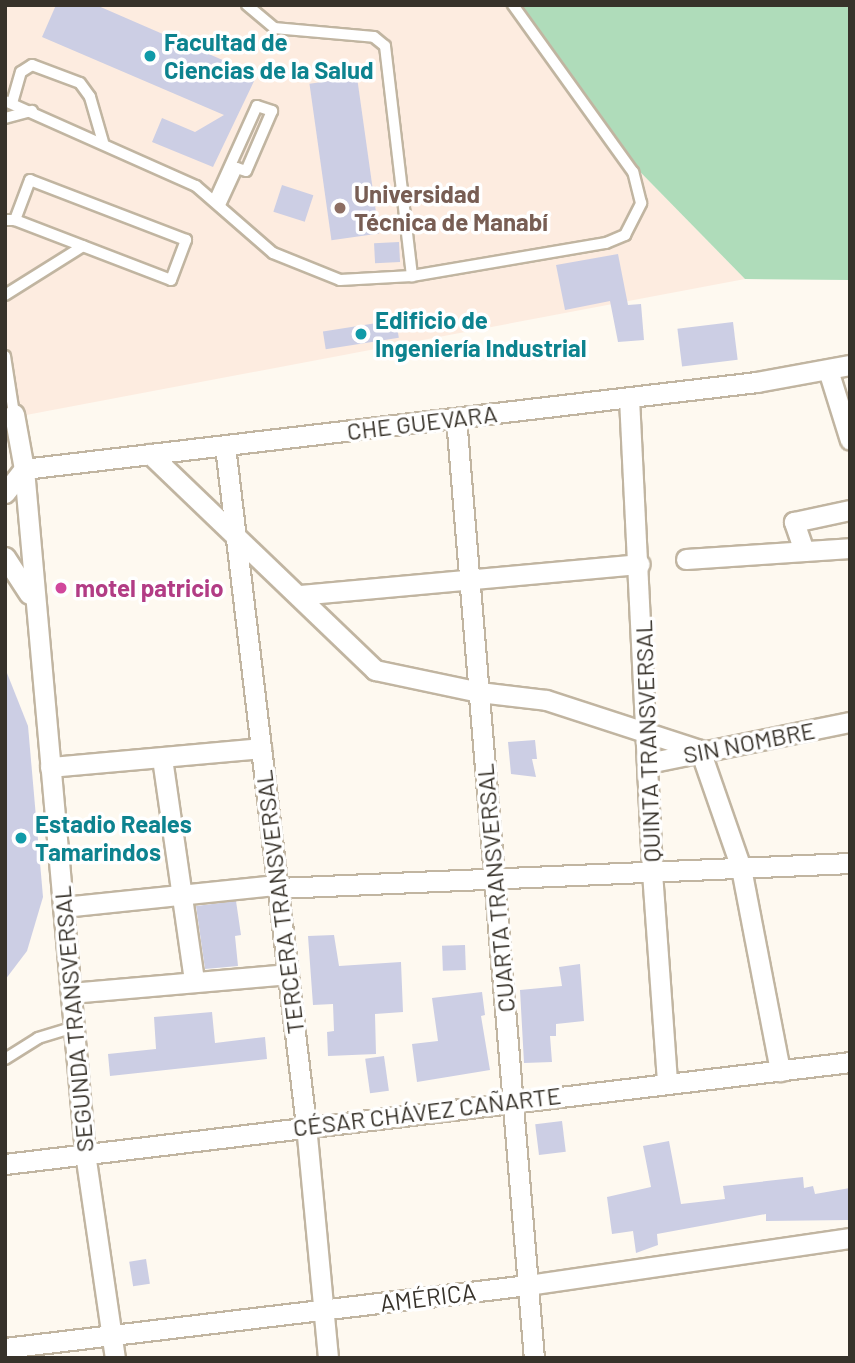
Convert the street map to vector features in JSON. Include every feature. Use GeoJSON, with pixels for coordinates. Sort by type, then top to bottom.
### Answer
{"type":"FeatureCollection","features":[{"type":"Feature","properties":{"kind":"street","name":"CHE GUEVARA"},"geometry":{"type":"LineString","coordinates":[[24,470],[629,398],[850,365]]}},
{"type":"Feature","properties":{"kind":"street"},"geometry":{"type":"LineString","coordinates":[[828,370],[850,440]]}},
{"type":"Feature","properties":{"kind":"street","name":"QUINTA TRANSVERSAL"},"geometry":{"type":"LineString","coordinates":[[629,398],[640,564],[652,872],[667,1083]]}},
{"type":"Feature","properties":{"kind":"street"},"geometry":{"type":"LineString","coordinates":[[5,493],[24,470],[14,414]]}},
{"type":"Feature","properties":{"kind":"street","name":"CUARTA TRANSVERSAL"},"geometry":{"type":"LineString","coordinates":[[456,418],[534,1358]]}},
{"type":"Feature","properties":{"kind":"street","name":"TERCERA TRANSVERSAL"},"geometry":{"type":"LineString","coordinates":[[225,446],[306,1125],[328,1358]]}},
{"type":"Feature","properties":{"kind":"street"},"geometry":{"type":"LineString","coordinates":[[150,454],[375,670],[479,692],[545,700],[700,750],[741,868],[780,1070]]}},
{"type":"Feature","properties":{"kind":"street","name":"SEGUNDA TRANSVERSAL"},"geometry":{"type":"LineString","coordinates":[[24,470],[85,1153],[115,1358]]}},
{"type":"Feature","properties":{"kind":"street"},"geometry":{"type":"LineString","coordinates":[[804,551],[794,522],[850,510]]}},
{"type":"Feature","properties":{"kind":"street"},"geometry":{"type":"LineString","coordinates":[[687,559],[850,548]]}},
{"type":"Feature","properties":{"kind":"street"},"geometry":{"type":"LineString","coordinates":[[5,557],[21,576],[35,610]]}},
{"type":"Feature","properties":{"kind":"street"},"geometry":{"type":"LineString","coordinates":[[299,595],[640,564]]}},
{"type":"Feature","properties":{"kind":"street","name":"SIN NOMBRE"},"geometry":{"type":"LineString","coordinates":[[648,763],[700,750],[850,722]]}},
{"type":"Feature","properties":{"kind":"street"},"geometry":{"type":"LineString","coordinates":[[50,767],[261,748]]}},
{"type":"Feature","properties":{"kind":"street"},"geometry":{"type":"LineString","coordinates":[[162,758],[194,981]]}},
{"type":"Feature","properties":{"kind":"street"},"geometry":{"type":"LineString","coordinates":[[63,907],[277,887],[850,863]]}},
{"type":"Feature","properties":{"kind":"street"},"geometry":{"type":"LineString","coordinates":[[71,993],[288,974]]}},
{"type":"Feature","properties":{"kind":"street","name":"CÉSAR CHÁVEZ CAÑARTE"},"geometry":{"type":"LineString","coordinates":[[5,1164],[306,1125],[850,1062]]}},
{"type":"Feature","properties":{"kind":"street","name":"AMÉRICA"},"geometry":{"type":"LineString","coordinates":[[5,1348],[528,1285],[850,1238]]}},
{"type":"Feature","properties":{"kind":"lane"},"geometry":{"type":"LineString","coordinates":[[247,5],[274,28],[374,37],[385,46],[412,276]]}},
{"type":"Feature","properties":{"kind":"lane"},"geometry":{"type":"LineString","coordinates":[[103,142],[86,89],[70,78],[39,66],[26,67],[8,102],[197,186],[273,253],[315,274],[366,282],[606,243],[625,235],[641,204],[633,172],[513,5]]}},
{"type":"Feature","properties":{"kind":"lane"},"geometry":{"type":"LineString","coordinates":[[257,106],[272,111],[246,171],[237,168],[218,202],[257,106]]}},
{"type":"Feature","properties":{"kind":"lane"},"geometry":{"type":"LineString","coordinates":[[5,118],[33,111]]}},
{"type":"Feature","properties":{"kind":"lane"},"geometry":{"type":"LineString","coordinates":[[30,180],[186,240],[171,280],[10,220],[30,180]]}},
{"type":"Feature","properties":{"kind":"lane"},"geometry":{"type":"LineString","coordinates":[[5,295],[83,246]]}},
{"type":"Feature","properties":{"kind":"lane"},"geometry":{"type":"LineString","coordinates":[[5,356],[7,383],[14,414]]}},
{"type":"Feature","properties":{"kind":"lane"},"geometry":{"type":"LineString","coordinates":[[5,1059],[38,1038],[74,1027]]}},
{"type":"Feature","properties":{"kind":"shaded area","name":"Universidad Técnica de Manabí"},"geometry":{"type":"Polygon","coordinates":[[[5,5],[505,5],[605,136],[745,279],[5,419],[5,5]]]}},
{"type":"Feature","properties":{"kind":"green space"},"geometry":{"type":"Polygon","coordinates":[[[505,5],[850,5],[850,280],[745,279],[605,136],[505,5]]]}},
{"type":"Feature","properties":{"kind":"building","name":"Facultad de Ciencias de la Salud"},"geometry":{"type":"Polygon","coordinates":[[[56,5],[96,5],[257,75],[213,167],[152,142],[162,118],[195,132],[224,115],[42,37],[56,5]]]}},
{"type":"Feature","properties":{"kind":"building"},"geometry":{"type":"Polygon","coordinates":[[[357,77],[379,233],[331,240],[309,84],[357,77]]]}},
{"type":"Feature","properties":{"kind":"building"},"geometry":{"type":"Polygon","coordinates":[[[282,185],[313,195],[305,222],[273,212],[282,185]]]}},
{"type":"Feature","properties":{"kind":"building"},"geometry":{"type":"Polygon","coordinates":[[[399,242],[400,262],[375,263],[374,243],[399,242]]]}},
{"type":"Feature","properties":{"kind":"building"},"geometry":{"type":"Polygon","coordinates":[[[618,254],[628,305],[641,304],[644,340],[618,342],[610,301],[565,310],[556,265],[618,254]]]}},
{"type":"Feature","properties":{"kind":"building","name":"Edificio de Ingeniería Industrial"},"geometry":{"type":"Polygon","coordinates":[[[396,320],[399,338],[326,349],[323,332],[396,320]]]}},
{"type":"Feature","properties":{"kind":"building"},"geometry":{"type":"Polygon","coordinates":[[[733,322],[738,360],[682,367],[677,329],[733,322]]]}},
{"type":"Feature","properties":{"kind":"building","name":"Estadio Reales Tamarindos"},"geometry":{"type":"Polygon","coordinates":[[[5,668],[28,726],[43,897],[27,951],[5,980],[5,668]]]}},
{"type":"Feature","properties":{"kind":"building"},"geometry":{"type":"Polygon","coordinates":[[[535,740],[537,759],[532,759],[536,777],[511,774],[508,742],[535,740]]]}},
{"type":"Feature","properties":{"kind":"building"},"geometry":{"type":"Polygon","coordinates":[[[236,901],[241,935],[235,936],[238,966],[205,969],[196,906],[236,901]]]}},
{"type":"Feature","properties":{"kind":"building"},"geometry":{"type":"Polygon","coordinates":[[[334,935],[339,966],[401,962],[403,1012],[375,1014],[376,1054],[328,1056],[327,1032],[334,1031],[333,1004],[313,1005],[308,936],[334,935]]]}},
{"type":"Feature","properties":{"kind":"building"},"geometry":{"type":"Polygon","coordinates":[[[465,945],[466,970],[443,971],[442,946],[465,945]]]}},
{"type":"Feature","properties":{"kind":"building"},"geometry":{"type":"Polygon","coordinates":[[[580,964],[584,1021],[556,1024],[556,1036],[550,1036],[552,1062],[524,1063],[520,990],[562,986],[559,967],[580,964]]]}},
{"type":"Feature","properties":{"kind":"building"},"geometry":{"type":"Polygon","coordinates":[[[482,992],[485,1015],[481,1016],[490,1070],[417,1082],[412,1044],[438,1041],[432,998],[482,992]]]}},
{"type":"Feature","properties":{"kind":"building"},"geometry":{"type":"Polygon","coordinates":[[[212,1012],[215,1043],[265,1037],[267,1059],[110,1076],[108,1054],[156,1049],[154,1017],[212,1012]]]}},
{"type":"Feature","properties":{"kind":"building"},"geometry":{"type":"Polygon","coordinates":[[[384,1056],[389,1091],[370,1093],[365,1059],[384,1056]]]}},
{"type":"Feature","properties":{"kind":"building"},"geometry":{"type":"Polygon","coordinates":[[[562,1121],[566,1152],[539,1155],[535,1124],[562,1121]]]}},
{"type":"Feature","properties":{"kind":"building"},"geometry":{"type":"Polygon","coordinates":[[[669,1141],[681,1204],[725,1199],[723,1186],[803,1177],[804,1188],[813,1186],[815,1194],[850,1188],[848,1220],[766,1221],[766,1214],[657,1234],[658,1245],[636,1253],[633,1231],[612,1234],[607,1197],[651,1187],[643,1146],[669,1141]]]}},
{"type":"Feature","properties":{"kind":"building"},"geometry":{"type":"Polygon","coordinates":[[[146,1259],[150,1284],[133,1286],[129,1262],[146,1259]]]}},
{"type":"Feature","properties":{"kind":"place","name":"Facultad de Ciencias de la Salud"},"geometry":{"type":"Point","coordinates":[150,56]}},
{"type":"Feature","properties":{"kind":"place","name":"Universidad Técnica de Manabí"},"geometry":{"type":"Point","coordinates":[340,208]}},
{"type":"Feature","properties":{"kind":"place","name":"Edificio de Ingeniería Industrial"},"geometry":{"type":"Point","coordinates":[361,334]}},
{"type":"Feature","properties":{"kind":"place","name":"motel patricio"},"geometry":{"type":"Point","coordinates":[61,588]}},
{"type":"Feature","properties":{"kind":"place","name":"Estadio Reales Tamarindos"},"geometry":{"type":"Point","coordinates":[21,838]}}]}
